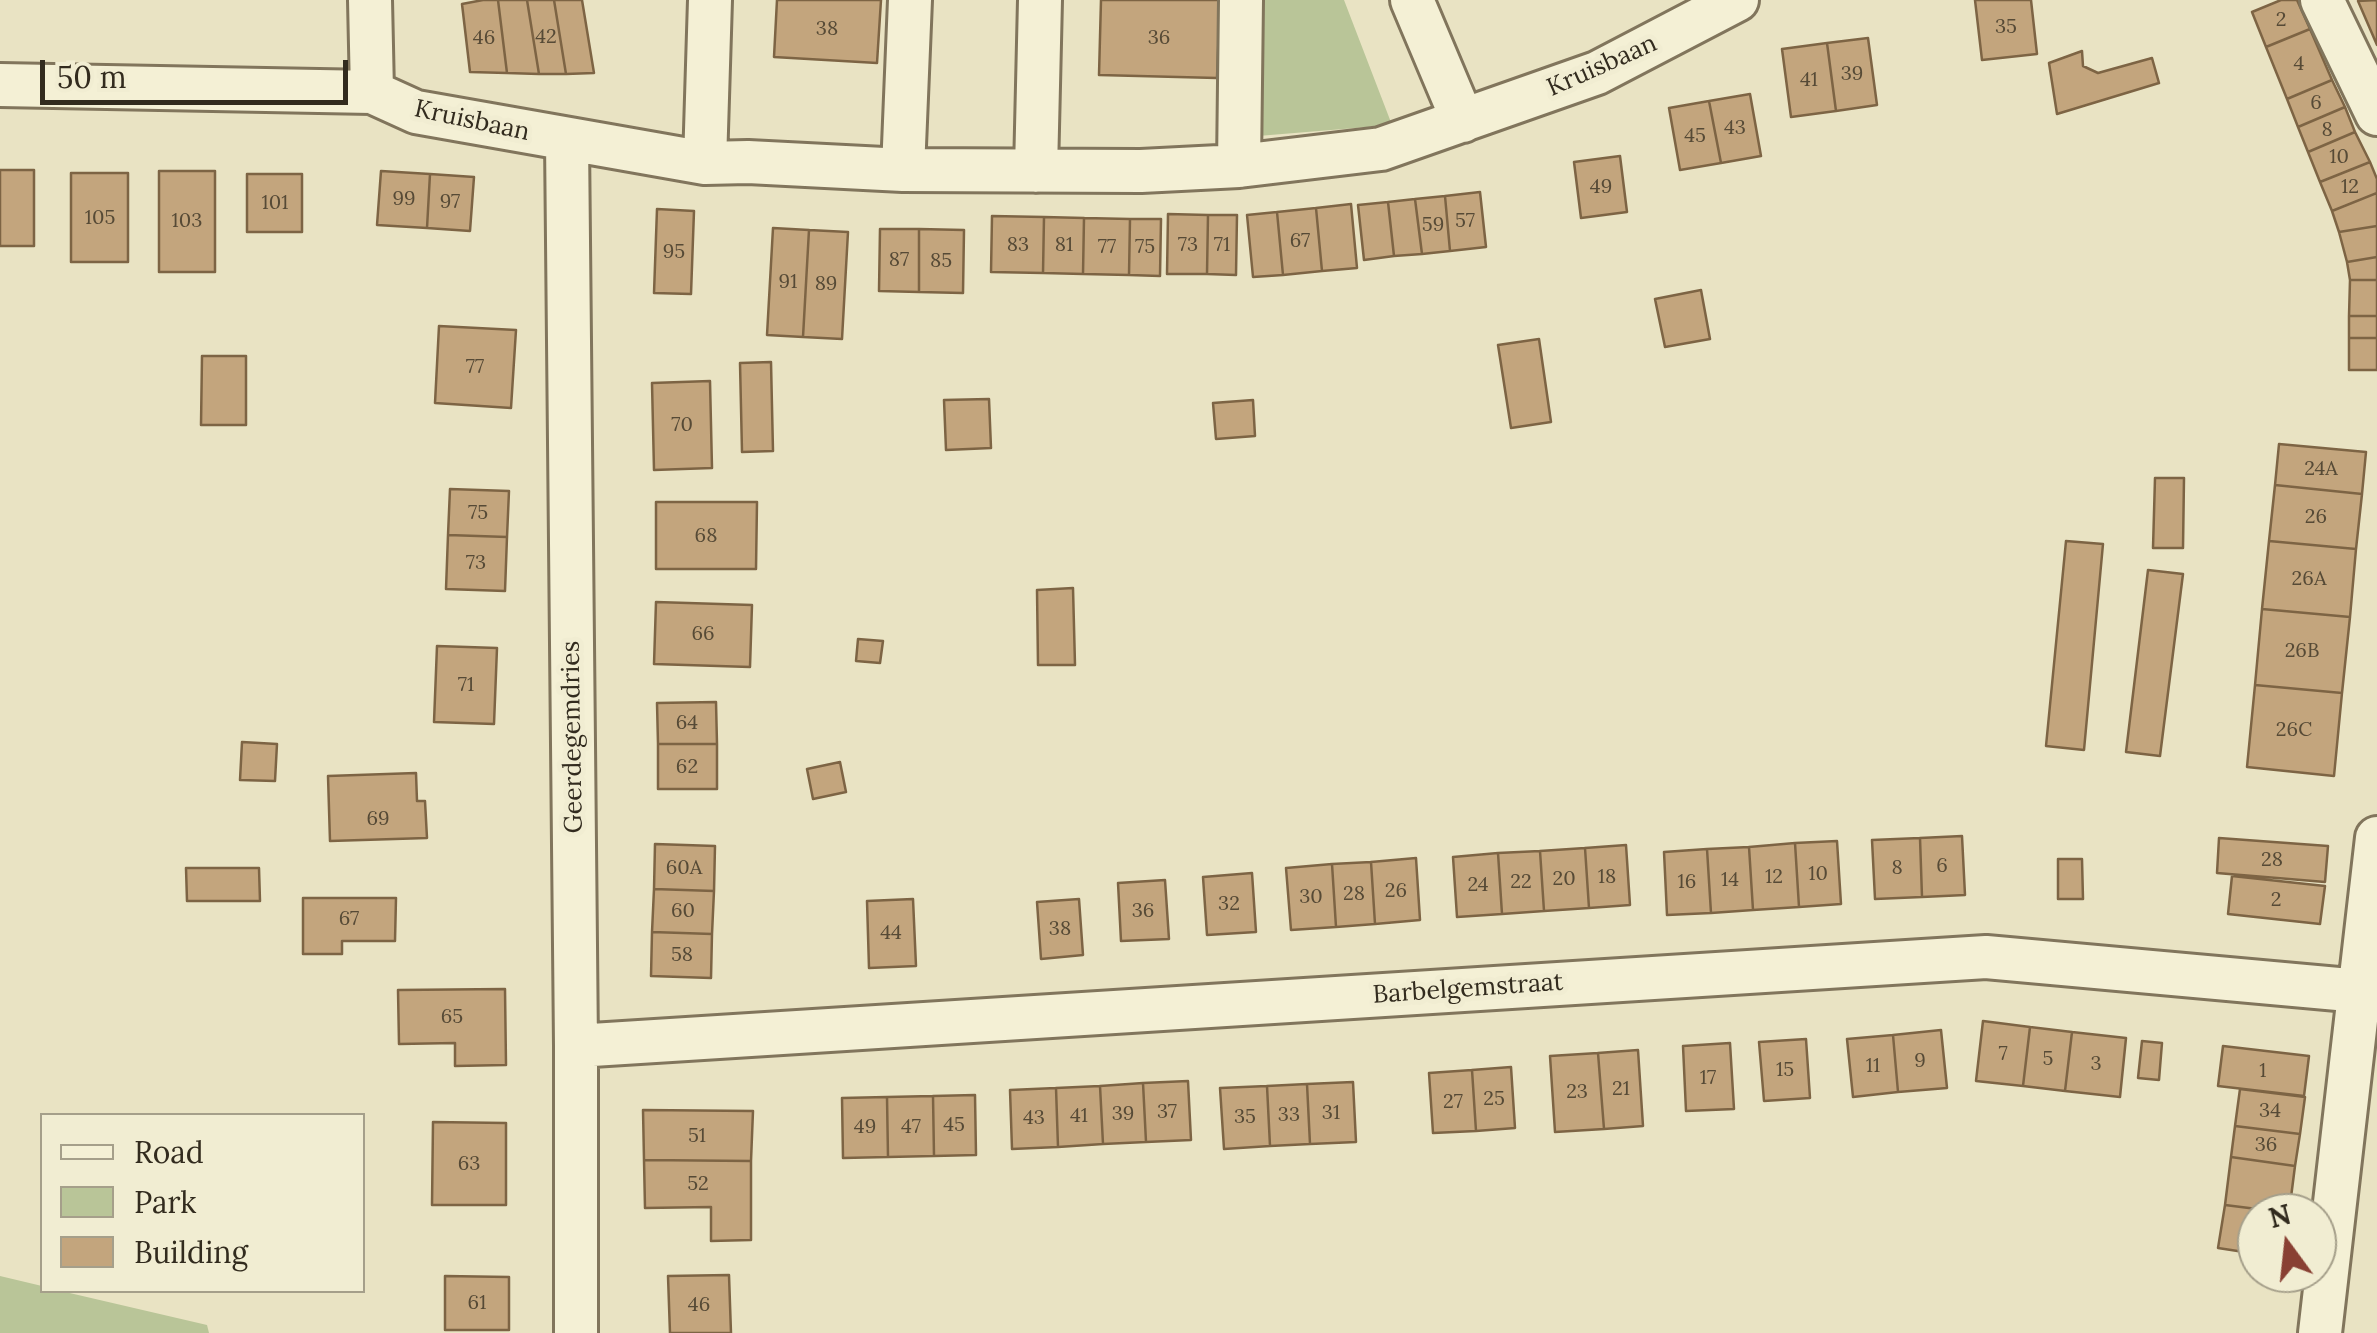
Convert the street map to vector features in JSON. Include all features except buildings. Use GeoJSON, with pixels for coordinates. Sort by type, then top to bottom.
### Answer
{"type":"FeatureCollection","features":[{"type":"Feature","properties":{"kind":"street"},"geometry":{"type":"LineString","coordinates":[[370,0],[372,92]]}},
{"type":"Feature","properties":{"kind":"street"},"geometry":{"type":"LineString","coordinates":[[705,163],[710,0]]}},
{"type":"Feature","properties":{"kind":"street"},"geometry":{"type":"LineString","coordinates":[[903,170],[910,0]]}},
{"type":"Feature","properties":{"kind":"street"},"geometry":{"type":"LineString","coordinates":[[1036,171],[1040,0]]}},
{"type":"Feature","properties":{"kind":"street"},"geometry":{"type":"LineString","coordinates":[[1239,166],[1241,0]]}},
{"type":"Feature","properties":{"kind":"street"},"geometry":{"type":"LineString","coordinates":[[1412,0],[1463,121]]}},
{"type":"Feature","properties":{"kind":"street","name":"Kruisbaan"},"geometry":{"type":"LineString","coordinates":[[0,85],[372,92],[416,112],[705,163],[1141,172],[1239,166],[1381,149],[1597,73],[1736,0]]}},
{"type":"Feature","properties":{"kind":"street"},"geometry":{"type":"LineString","coordinates":[[2322,0],[2377,114]]}},
{"type":"Feature","properties":{"kind":"street","name":"Geerdegemdries"},"geometry":{"type":"LineString","coordinates":[[567,140],[576,1333]]}},
{"type":"Feature","properties":{"kind":"street"},"geometry":{"type":"LineString","coordinates":[[2320,1333],[2377,838]]}},
{"type":"Feature","properties":{"kind":"street","name":"Barbelgemstraat"},"geometry":{"type":"LineString","coordinates":[[576,1046],[1986,956],[2360,991]]}},
{"type":"Feature","properties":{"kind":"green space"},"geometry":{"type":"Polygon","coordinates":[[[1260,0],[1344,0],[1392,125],[1258,136],[1260,0]]]}},
{"type":"Feature","properties":{"kind":"green space"},"geometry":{"type":"Polygon","coordinates":[[[0,1276],[40,1286],[40,1293],[70,1293],[207,1325],[209,1333],[0,1333],[0,1276]]]}}]}
